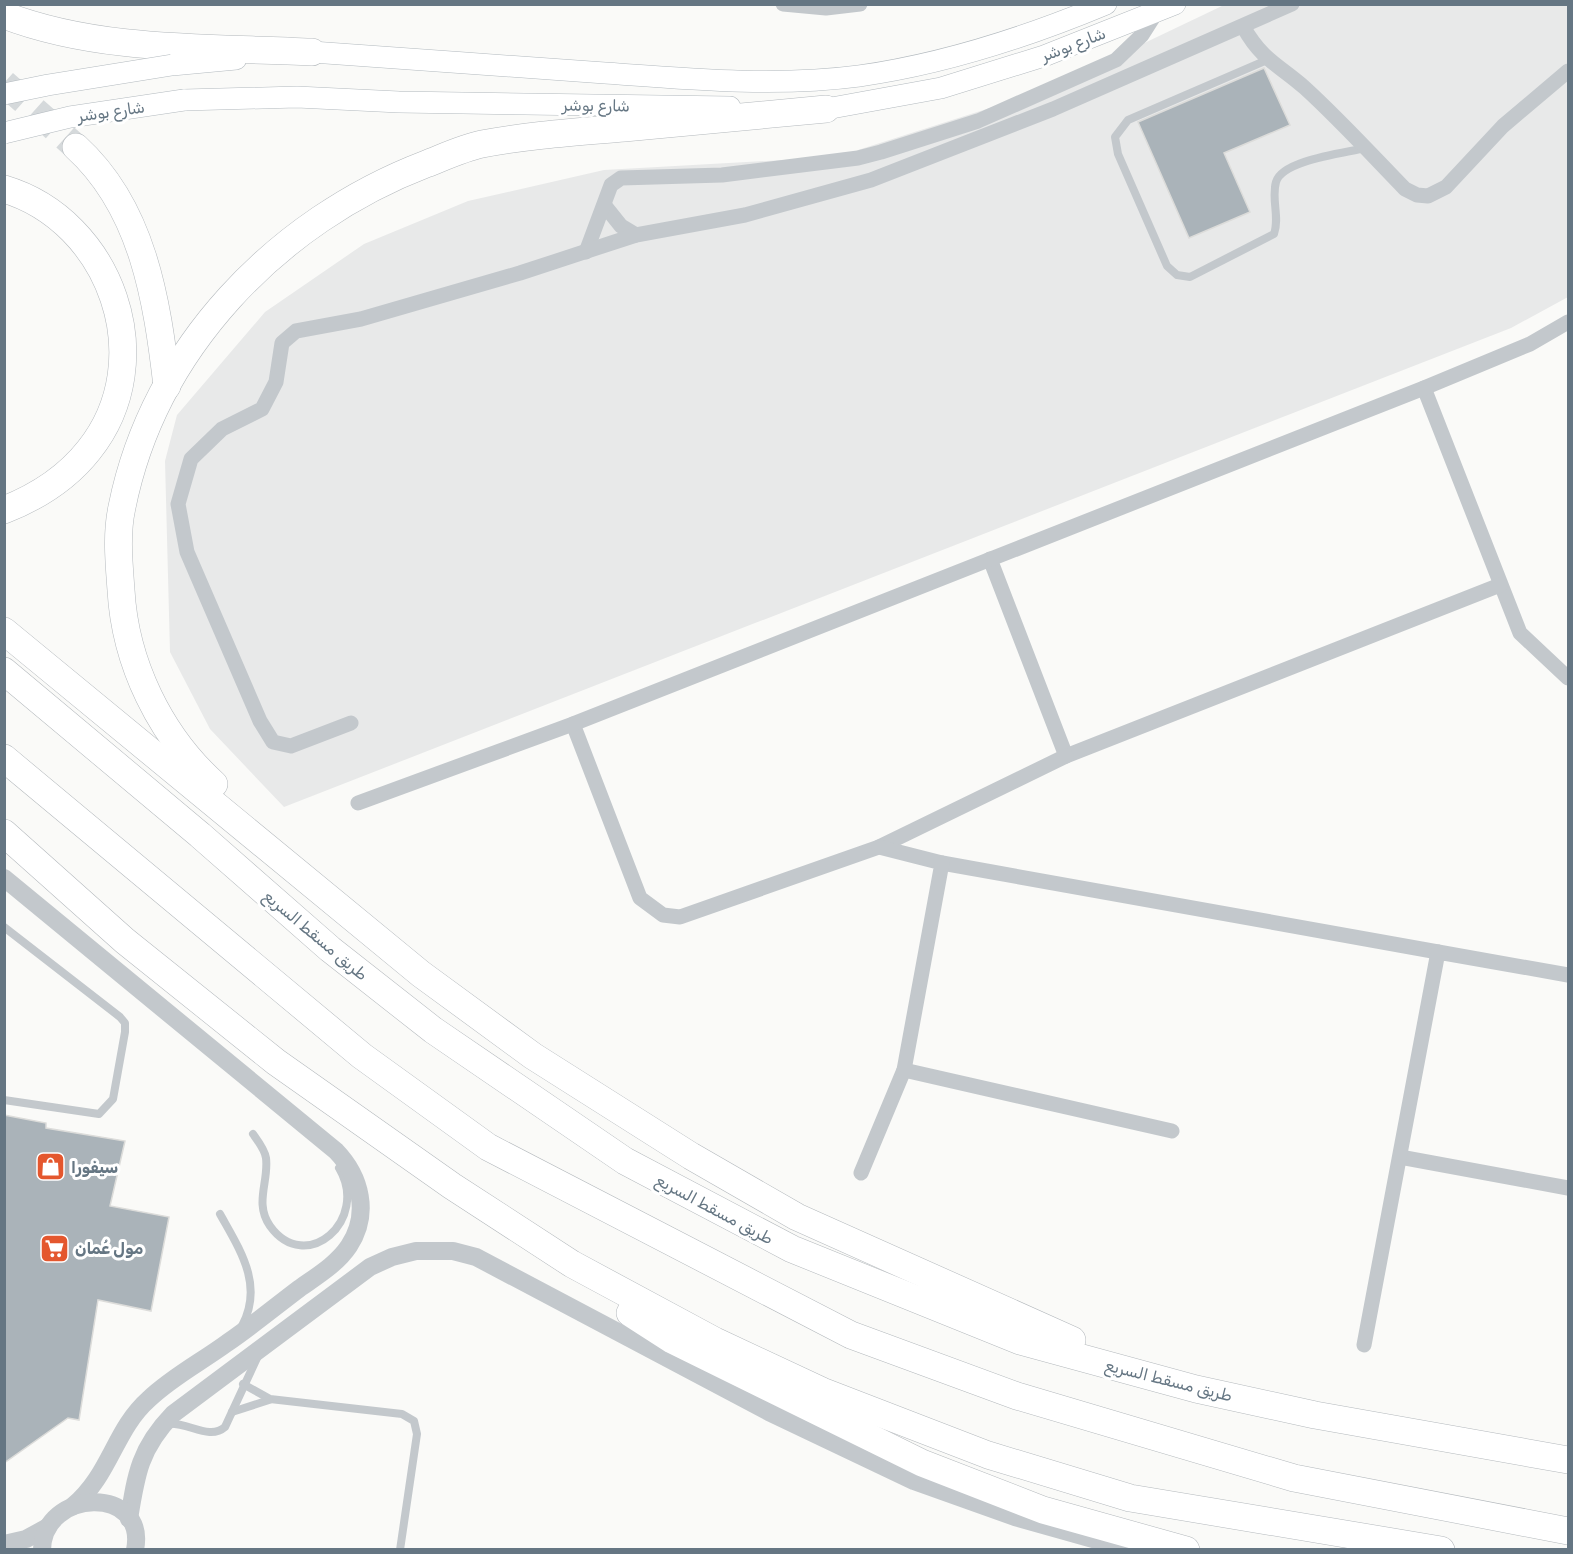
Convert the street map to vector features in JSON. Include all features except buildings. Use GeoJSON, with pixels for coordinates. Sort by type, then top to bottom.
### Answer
{"type":"FeatureCollection","features":[{"type":"Feature","properties":{"kind":"highway"},"geometry":{"type":"LineString","coordinates":[[4,15],[22,22],[80,35],[152,44],[312,52]]}},
{"type":"Feature","properties":{"kind":"highway"},"geometry":{"type":"LineString","coordinates":[[4,24],[55,37],[80,35]]}},
{"type":"Feature","properties":{"kind":"highway"},"geometry":{"type":"LineString","coordinates":[[363,925],[290,853],[210,780],[179,747],[150,699],[133,657],[122,607],[118,540],[122,508],[142,437],[167,386],[215,314],[264,262],[305,229],[342,206],[424,165],[492,143],[826,109]]}},
{"type":"Feature","properties":{"kind":"highway"},"geometry":{"type":"LineString","coordinates":[[76,147],[96,165],[117,196],[139,246],[152,283],[159,318],[167,386]]}},
{"type":"Feature","properties":{"kind":"highway"},"geometry":{"type":"LineString","coordinates":[[4,189],[42,204],[63,219],[97,259],[113,292],[123,338],[121,380],[112,406],[90,449],[52,486],[4,510]]}},
{"type":"Feature","properties":{"kind":"highway"},"geometry":{"type":"LineString","coordinates":[[4,631],[421,974],[532,1056],[691,1156],[797,1218],[1036,1325],[1196,1389]]}},
{"type":"Feature","properties":{"kind":"highway","name":"طريق مسقط السريع"},"geometry":{"type":"LineString","coordinates":[[4,671],[349,964],[434,1030],[625,1161],[792,1249],[903,1296],[1020,1341],[1196,1389],[1315,1415],[1569,1460]]}},
{"type":"Feature","properties":{"kind":"highway"},"geometry":{"type":"LineString","coordinates":[[4,758],[362,1056],[488,1147],[851,1335],[1017,1396],[1294,1478],[1569,1531]]}},
{"type":"Feature","properties":{"kind":"highway"},"geometry":{"type":"LineString","coordinates":[[4,832],[125,941],[276,1062],[452,1186],[572,1264],[715,1341],[822,1391],[988,1455],[1130,1498],[1441,1550]]}},
{"type":"Feature","properties":{"kind":"highway"},"geometry":{"type":"LineString","coordinates":[[4,852],[88,921],[125,941]]}},
{"type":"Feature","properties":{"kind":"highway"},"geometry":{"type":"LineString","coordinates":[[572,1264],[610,1297],[672,1340],[894,1451],[959,1479],[1043,1510],[1184,1549]]}},
{"type":"Feature","properties":{"kind":"main road","name":"شارع بوشر"},"geometry":{"type":"LineString","coordinates":[[4,94],[172,65],[312,52],[748,80],[858,76],[962,54],[1038,32],[1106,4]]}},
{"type":"Feature","properties":{"kind":"main road","name":"شارع بوشر"},"geometry":{"type":"LineString","coordinates":[[4,133],[70,117],[184,100],[297,97],[411,102],[826,109],[941,88],[1044,56],[1165,9]]}},
{"type":"Feature","properties":{"kind":"street"},"geometry":{"type":"LineString","coordinates":[[783,4],[826,6],[860,4]]}},
{"type":"Feature","properties":{"kind":"street"},"geometry":{"type":"LineString","coordinates":[[351,723],[291,746],[273,742],[260,721],[187,552],[178,504],[190,459],[222,429],[262,409],[276,382],[282,343],[296,331],[362,319],[636,236],[745,214],[871,180],[1053,109],[1244,28],[1292,4]]}},
{"type":"Feature","properties":{"kind":"street"},"geometry":{"type":"LineString","coordinates":[[586,252],[611,185],[621,178],[722,175],[858,158],[978,121],[1044,94],[1116,60],[1165,9]]}},
{"type":"Feature","properties":{"kind":"street"},"geometry":{"type":"LineString","coordinates":[[1244,28],[1255,47],[1267,60],[1303,87],[1405,189],[1417,195],[1436,193],[1446,187],[1503,126],[1569,71]]}},
{"type":"Feature","properties":{"kind":"street"},"geometry":{"type":"LineString","coordinates":[[605,206],[621,226],[636,236]]}},
{"type":"Feature","properties":{"kind":"street"},"geometry":{"type":"LineString","coordinates":[[358,803],[573,724],[1424,388],[1530,344],[1569,322]]}},
{"type":"Feature","properties":{"kind":"street"},"geometry":{"type":"LineString","coordinates":[[1424,388],[1520,633],[1569,678]]}},
{"type":"Feature","properties":{"kind":"street"},"geometry":{"type":"LineString","coordinates":[[990,559],[1066,756]]}},
{"type":"Feature","properties":{"kind":"street"},"geometry":{"type":"LineString","coordinates":[[573,724],[640,898],[663,915],[680,916],[879,847],[1066,756],[1500,585]]}},
{"type":"Feature","properties":{"kind":"street"},"geometry":{"type":"LineString","coordinates":[[879,847],[942,864],[1569,975]]}},
{"type":"Feature","properties":{"kind":"street"},"geometry":{"type":"LineString","coordinates":[[861,1173],[904,1070],[942,864]]}},
{"type":"Feature","properties":{"kind":"street"},"geometry":{"type":"LineString","coordinates":[[4,878],[209,1049],[311,1128],[346,1161],[353,1173],[361,1200],[354,1237],[331,1264],[229,1342],[165,1386],[140,1407],[127,1425],[99,1480],[73,1506],[48,1527],[26,1539],[4,1544]]}},
{"type":"Feature","properties":{"kind":"street"},"geometry":{"type":"LineString","coordinates":[[1364,1345],[1438,952]]}},
{"type":"Feature","properties":{"kind":"street"},"geometry":{"type":"LineString","coordinates":[[904,1070],[1172,1131]]}},
{"type":"Feature","properties":{"kind":"street"},"geometry":{"type":"LineString","coordinates":[[1400,1157],[1569,1188]]}},
{"type":"Feature","properties":{"kind":"street"},"geometry":{"type":"LineString","coordinates":[[129,1519],[140,1460],[149,1443],[163,1425],[186,1403],[360,1274],[381,1262],[416,1251],[440,1250],[465,1254],[488,1262],[592,1320],[769,1412],[914,1481],[1015,1517],[1132,1550]]}},
{"type":"Feature","properties":{"kind":"street"},"geometry":{"type":"LineString","coordinates":[[73,1506],[86,1502],[105,1502],[116,1507],[129,1519],[136,1536],[135,1549]]}},
{"type":"Feature","properties":{"kind":"street"},"geometry":{"type":"LineString","coordinates":[[42,1550],[48,1527]]}},
{"type":"Feature","properties":{"kind":"lane"},"geometry":{"type":"LineString","coordinates":[[1267,60],[1128,120],[1115,137],[1118,154],[1167,266],[1177,275],[1190,277],[1274,234],[1278,225],[1276,183],[1282,173],[1294,165],[1365,148]]}},
{"type":"Feature","properties":{"kind":"lane"},"geometry":{"type":"LineString","coordinates":[[4,927],[120,1017],[125,1023],[125,1032],[113,1099],[99,1114],[4,1100]]}},
{"type":"Feature","properties":{"kind":"lane"},"geometry":{"type":"LineString","coordinates":[[253,1134],[266,1155],[262,1198],[265,1216],[284,1238],[311,1244],[329,1237],[337,1230],[346,1213],[348,1203],[342,1173],[316,1143],[311,1128]]}},
{"type":"Feature","properties":{"kind":"lane"},"geometry":{"type":"LineString","coordinates":[[220,1214],[246,1264],[251,1283],[247,1314],[229,1342]]}},
{"type":"Feature","properties":{"kind":"lane"},"geometry":{"type":"LineString","coordinates":[[163,1425],[179,1423],[215,1433],[225,1427],[243,1384],[264,1347]]}},
{"type":"Feature","properties":{"kind":"lane"},"geometry":{"type":"LineString","coordinates":[[243,1384],[270,1399],[402,1414],[414,1421],[417,1434],[400,1550]]}},
{"type":"Feature","properties":{"kind":"lane"},"geometry":{"type":"LineString","coordinates":[[232,1412],[270,1399]]}},
{"type":"Feature","properties":{"kind":"shaded area"},"geometry":{"type":"Polygon","coordinates":[[[1224,5],[1568,5],[1568,297],[1511,328],[284,807],[210,729],[170,652],[165,461],[177,415],[265,312],[364,244],[468,201],[604,170],[836,157],[1046,90],[1224,5]]]}},
{"type":"Feature","properties":{"kind":"tunnel"},"geometry":{"type":"LineString","coordinates":[[4,83],[76,147]]}},
{"type":"Feature","properties":{"kind":"place","name":"سيفورا"},"geometry":{"type":"Point","coordinates":[50,1167]}},
{"type":"Feature","properties":{"kind":"place","name":"مول عُمان"},"geometry":{"type":"Point","coordinates":[54,1248]}}]}
